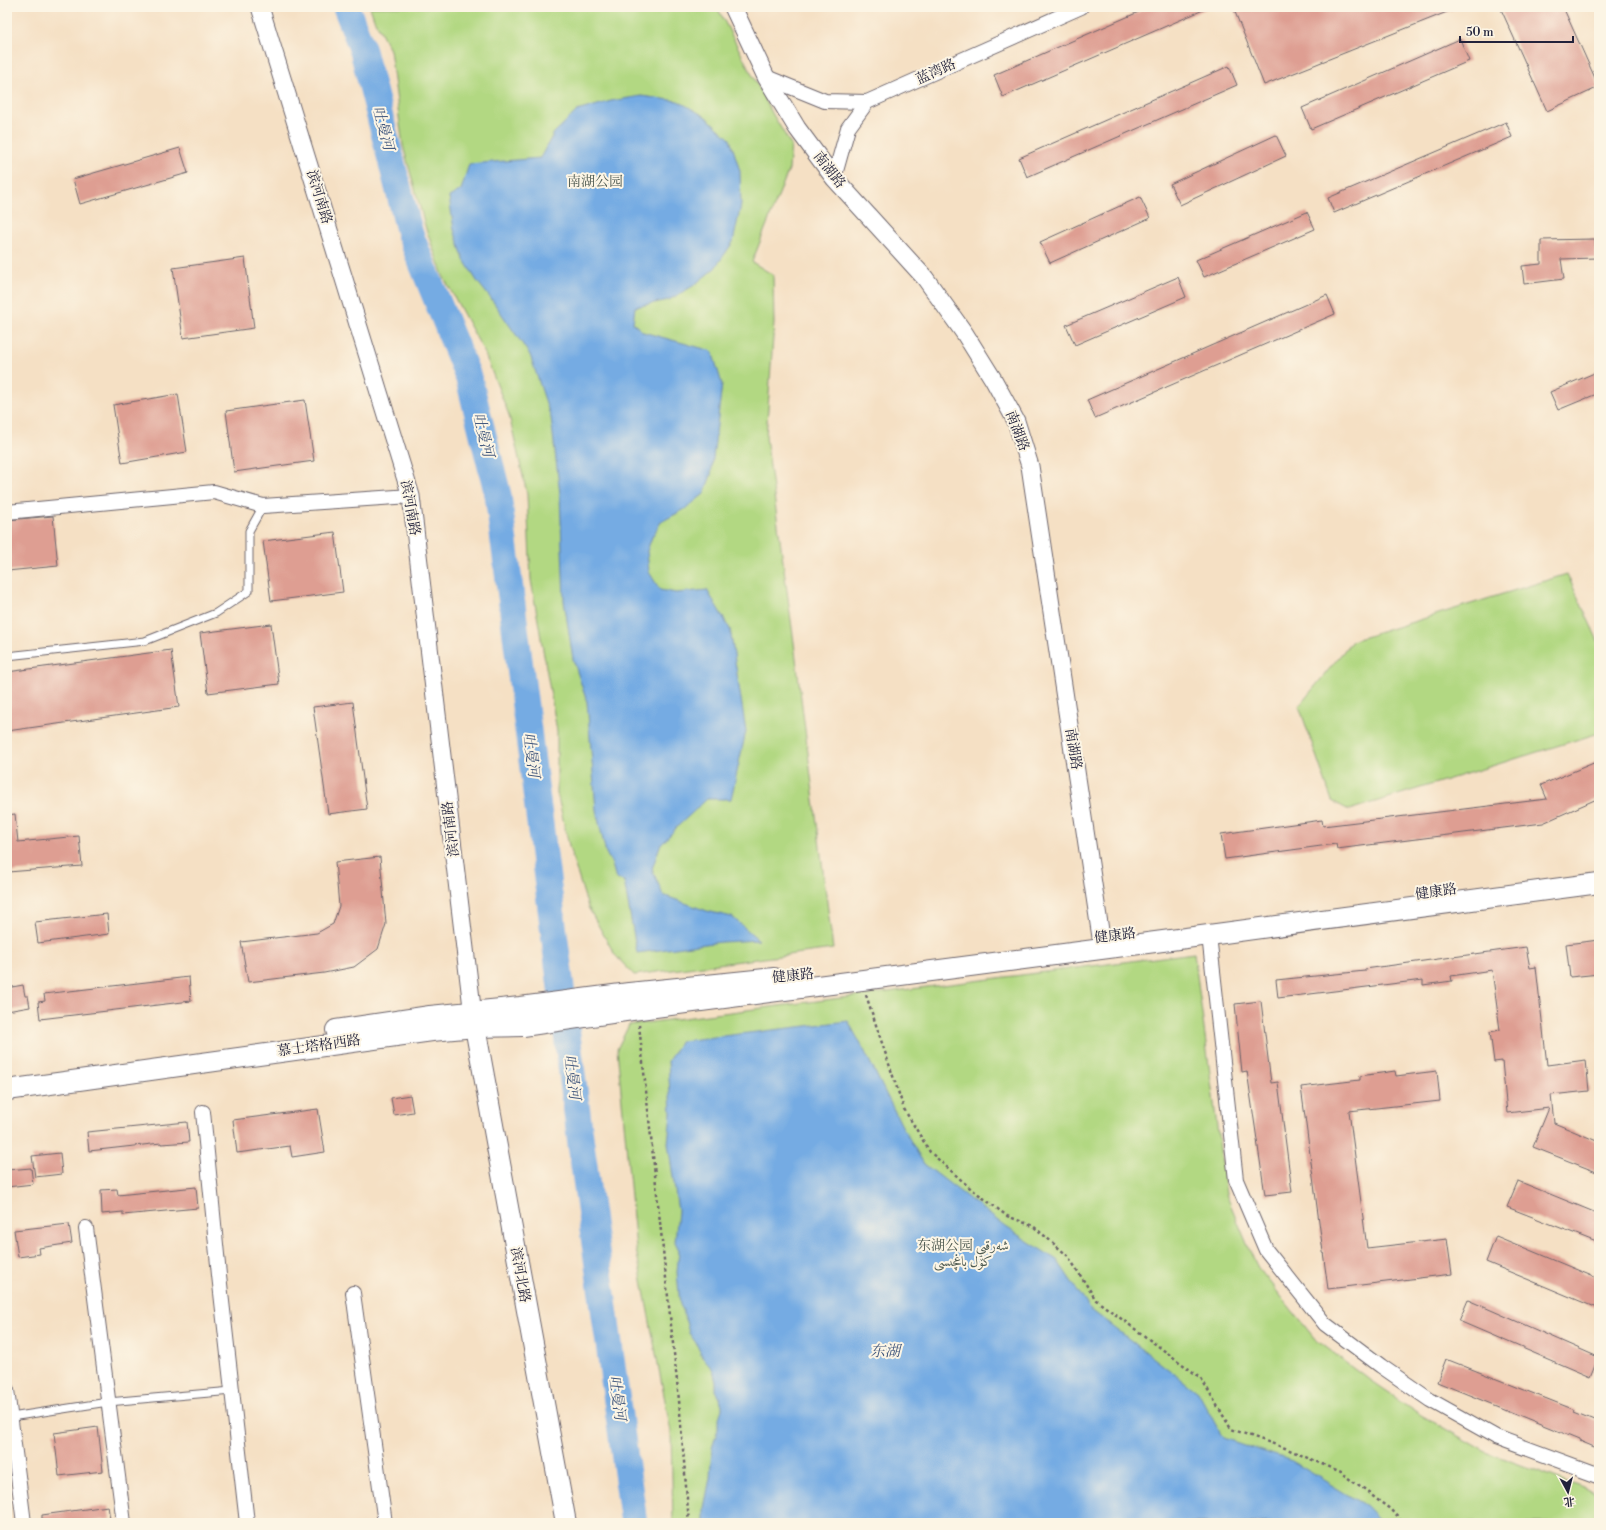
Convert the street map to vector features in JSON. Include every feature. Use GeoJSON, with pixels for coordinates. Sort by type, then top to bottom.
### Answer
{"type":"FeatureCollection","features":[{"type":"Feature","properties":{"kind":"main road","name":"健康路"},"geometry":{"type":"LineString","coordinates":[[632,1004],[834,972],[1101,938],[1599,869]]}},
{"type":"Feature","properties":{"kind":"main road","name":"健康路"},"geometry":{"type":"LineString","coordinates":[[632,1004],[860,980],[1599,883]]}},
{"type":"Feature","properties":{"kind":"main road","name":"慕士塔格西路"},"geometry":{"type":"LineString","coordinates":[[7,1077],[474,1019],[521,1016],[632,1004]]}},
{"type":"Feature","properties":{"kind":"main road","name":"慕士塔格西路"},"geometry":{"type":"LineString","coordinates":[[7,1090],[432,1030],[474,1019]]}},
{"type":"Feature","properties":{"kind":"main road","name":"滨河北路"},"geometry":{"type":"LineString","coordinates":[[474,1019],[566,1523]]}},
{"type":"Feature","properties":{"kind":"street","name":"滨河南路"},"geometry":{"type":"LineString","coordinates":[[260,7],[411,496],[474,1019]]}},
{"type":"Feature","properties":{"kind":"street","name":"南湖路"},"geometry":{"type":"LineString","coordinates":[[732,7],[766,77],[797,128],[834,178],[925,278],[966,334],[993,379],[1016,422],[1030,466],[1101,938]]}},
{"type":"Feature","properties":{"kind":"street","name":"蓝湾路"},"geometry":{"type":"LineString","coordinates":[[834,178],[848,128],[867,102],[1081,7]]}},
{"type":"Feature","properties":{"kind":"street"},"geometry":{"type":"LineString","coordinates":[[766,77],[825,101],[867,102]]}},
{"type":"Feature","properties":{"kind":"street"},"geometry":{"type":"LineString","coordinates":[[7,512],[214,492],[262,506],[411,496]]}},
{"type":"Feature","properties":{"kind":"street"},"geometry":{"type":"LineString","coordinates":[[1209,935],[1236,1180],[1266,1250],[1325,1324],[1430,1400],[1496,1437],[1599,1475]]}},
{"type":"Feature","properties":{"kind":"street"},"geometry":{"type":"LineString","coordinates":[[203,1112],[247,1523]]}},
{"type":"Feature","properties":{"kind":"street"},"geometry":{"type":"LineString","coordinates":[[86,1228],[124,1523]]}},
{"type":"Feature","properties":{"kind":"street"},"geometry":{"type":"LineString","coordinates":[[353,1293],[385,1523]]}},
{"type":"Feature","properties":{"kind":"street"},"geometry":{"type":"LineString","coordinates":[[7,1390],[24,1523]]}},
{"type":"Feature","properties":{"kind":"lane"},"geometry":{"type":"LineString","coordinates":[[7,656],[144,641],[216,613],[249,591],[248,531],[262,506]]}},
{"type":"Feature","properties":{"kind":"lane"},"geometry":{"type":"LineString","coordinates":[[10,1417],[108,1402],[232,1391]]}},
{"type":"Feature","properties":{"kind":"path"},"geometry":{"type":"LineString","coordinates":[[860,980],[904,1109],[930,1152],[968,1187],[1007,1216],[1033,1226],[1068,1256],[1096,1300],[1201,1378],[1231,1429],[1285,1448],[1340,1472],[1390,1509],[1403,1523]]}},
{"type":"Feature","properties":{"kind":"path"},"geometry":{"type":"LineString","coordinates":[[632,1004],[679,1400],[689,1523]]}},
{"type":"Feature","properties":{"kind":"green space","name":"南湖公园"},"geometry":{"type":"Polygon","coordinates":[[[370,7],[717,7],[772,113],[791,145],[789,169],[752,262],[773,275],[774,323],[766,437],[833,949],[634,975],[615,955],[588,907],[570,850],[557,793],[557,731],[531,580],[527,494],[509,415],[484,352],[443,276],[426,229],[403,146],[390,50],[374,19],[370,7]]]}},
{"type":"Feature","properties":{"kind":"green space"},"geometry":{"type":"Polygon","coordinates":[[[1567,574],[1599,643],[1599,733],[1349,810],[1332,801],[1299,706],[1352,641],[1567,574]]]}},
{"type":"Feature","properties":{"kind":"green space","name":"东湖公园 شەرقىي كۆل باغچىسى"},"geometry":{"type":"Polygon","coordinates":[[[1194,953],[1226,1194],[1256,1265],[1315,1339],[1371,1381],[1421,1415],[1486,1452],[1599,1494],[1599,1523],[673,1523],[671,1432],[636,1249],[617,1049],[629,1025],[1194,953]]]}},
{"type":"Feature","properties":{"kind":"water"},"geometry":{"type":"Polygon","coordinates":[[[641,96],[678,101],[706,117],[730,139],[740,171],[741,205],[733,242],[715,268],[693,286],[669,300],[635,307],[633,323],[643,332],[712,351],[722,384],[711,475],[704,494],[685,509],[661,522],[652,537],[647,551],[649,572],[660,590],[676,593],[707,590],[730,629],[746,731],[731,799],[707,799],[678,826],[660,846],[652,869],[663,895],[707,911],[732,917],[759,940],[721,942],[637,953],[624,881],[616,879],[612,864],[606,853],[596,810],[587,702],[573,659],[564,601],[560,494],[551,418],[530,355],[477,281],[464,260],[454,230],[449,197],[461,190],[469,164],[540,158],[554,133],[577,111],[611,101],[641,96]]]}},
{"type":"Feature","properties":{"kind":"water","name":"东湖"},"geometry":{"type":"Polygon","coordinates":[[[848,1021],[902,1126],[924,1164],[1006,1227],[1057,1260],[1090,1309],[1198,1392],[1223,1438],[1292,1461],[1366,1506],[1382,1523],[704,1523],[704,1508],[710,1478],[712,1448],[718,1429],[718,1421],[722,1405],[716,1389],[713,1370],[703,1358],[696,1343],[689,1333],[683,1310],[680,1305],[677,1272],[679,1250],[675,1242],[678,1211],[668,1143],[671,1113],[668,1061],[681,1041],[848,1021]]]}},
{"type":"Feature","properties":{"kind":"building"},"geometry":{"type":"Polygon","coordinates":[[[1150,7],[1210,7],[1003,97],[994,75],[1150,7]]]}},
{"type":"Feature","properties":{"kind":"building"},"geometry":{"type":"Polygon","coordinates":[[[1233,7],[1457,7],[1457,8],[1264,85],[1233,7]]]}},
{"type":"Feature","properties":{"kind":"building"},"geometry":{"type":"Polygon","coordinates":[[[1500,7],[1563,7],[1599,87],[1547,111],[1500,7]]]}},
{"type":"Feature","properties":{"kind":"building"},"geometry":{"type":"Polygon","coordinates":[[[1460,39],[1469,61],[1311,129],[1302,108],[1460,39]]]}},
{"type":"Feature","properties":{"kind":"building"},"geometry":{"type":"Polygon","coordinates":[[[1229,66],[1237,85],[1027,177],[1019,158],[1229,66]]]}},
{"type":"Feature","properties":{"kind":"building"},"geometry":{"type":"Polygon","coordinates":[[[1506,122],[1512,137],[1334,213],[1328,198],[1506,122]]]}},
{"type":"Feature","properties":{"kind":"building"},"geometry":{"type":"Polygon","coordinates":[[[1276,135],[1286,156],[1180,205],[1170,184],[1276,135]]]}},
{"type":"Feature","properties":{"kind":"building"},"geometry":{"type":"Polygon","coordinates":[[[180,148],[188,173],[80,204],[73,179],[180,148]]]}},
{"type":"Feature","properties":{"kind":"building"},"geometry":{"type":"Polygon","coordinates":[[[1140,197],[1150,218],[1050,263],[1040,242],[1140,197]]]}},
{"type":"Feature","properties":{"kind":"building"},"geometry":{"type":"Polygon","coordinates":[[[1307,212],[1315,229],[1204,277],[1196,260],[1307,212]]]}},
{"type":"Feature","properties":{"kind":"building"},"geometry":{"type":"Polygon","coordinates":[[[1595,239],[1596,258],[1561,259],[1564,279],[1524,284],[1522,266],[1541,264],[1541,240],[1595,239]]]}},
{"type":"Feature","properties":{"kind":"building"},"geometry":{"type":"Polygon","coordinates":[[[245,258],[254,328],[183,338],[173,268],[245,258]]]}},
{"type":"Feature","properties":{"kind":"building"},"geometry":{"type":"Polygon","coordinates":[[[1178,277],[1186,297],[1075,345],[1066,325],[1178,277]]]}},
{"type":"Feature","properties":{"kind":"building"},"geometry":{"type":"Polygon","coordinates":[[[1327,295],[1335,314],[1095,418],[1087,400],[1327,295]]]}},
{"type":"Feature","properties":{"kind":"building"},"geometry":{"type":"Polygon","coordinates":[[[1599,371],[1599,393],[1558,410],[1550,392],[1599,371]]]}},
{"type":"Feature","properties":{"kind":"building"},"geometry":{"type":"Polygon","coordinates":[[[178,394],[187,452],[122,463],[113,405],[178,394]]]}},
{"type":"Feature","properties":{"kind":"building"},"geometry":{"type":"Polygon","coordinates":[[[305,400],[314,461],[234,472],[226,411],[305,400]]]}},
{"type":"Feature","properties":{"kind":"building"},"geometry":{"type":"Polygon","coordinates":[[[53,516],[58,566],[7,571],[7,520],[53,516]]]}},
{"type":"Feature","properties":{"kind":"building"},"geometry":{"type":"Polygon","coordinates":[[[335,532],[343,592],[271,601],[263,541],[335,532]]]}},
{"type":"Feature","properties":{"kind":"building"},"geometry":{"type":"Polygon","coordinates":[[[271,624],[279,684],[208,693],[200,633],[271,624]]]}},
{"type":"Feature","properties":{"kind":"building"},"geometry":{"type":"Polygon","coordinates":[[[171,650],[179,707],[7,731],[7,672],[171,650]]]}},
{"type":"Feature","properties":{"kind":"building"},"geometry":{"type":"Polygon","coordinates":[[[353,702],[367,809],[328,814],[313,707],[353,702]]]}},
{"type":"Feature","properties":{"kind":"building"},"geometry":{"type":"Polygon","coordinates":[[[1596,762],[1599,769],[1599,798],[1543,823],[1337,849],[1336,844],[1225,859],[1221,834],[1322,820],[1323,826],[1547,799],[1541,785],[1596,762]]]}},
{"type":"Feature","properties":{"kind":"building"},"geometry":{"type":"Polygon","coordinates":[[[15,814],[18,842],[79,836],[82,866],[8,872],[7,815],[15,814]]]}},
{"type":"Feature","properties":{"kind":"building"},"geometry":{"type":"Polygon","coordinates":[[[380,857],[386,924],[378,949],[354,967],[324,973],[248,982],[241,942],[317,933],[333,924],[339,906],[335,862],[380,857]]]}},
{"type":"Feature","properties":{"kind":"building"},"geometry":{"type":"Polygon","coordinates":[[[107,914],[109,934],[38,943],[35,922],[107,914]]]}},
{"type":"Feature","properties":{"kind":"building"},"geometry":{"type":"Polygon","coordinates":[[[1599,940],[1599,974],[1570,977],[1566,944],[1599,940]]]}},
{"type":"Feature","properties":{"kind":"building"},"geometry":{"type":"Polygon","coordinates":[[[1526,947],[1530,968],[1536,967],[1547,1065],[1586,1060],[1589,1091],[1551,1095],[1554,1123],[1599,1142],[1599,1173],[1533,1147],[1549,1108],[1507,1113],[1502,1061],[1494,1062],[1490,1032],[1500,1030],[1492,970],[1451,976],[1452,981],[1423,985],[1423,980],[1278,998],[1276,980],[1365,971],[1365,969],[1526,947]]]}},
{"type":"Feature","properties":{"kind":"building"},"geometry":{"type":"Polygon","coordinates":[[[189,977],[191,1001],[40,1019],[38,1002],[45,1001],[44,994],[189,977]]]}},
{"type":"Feature","properties":{"kind":"building"},"geometry":{"type":"Polygon","coordinates":[[[23,985],[25,996],[28,996],[30,1007],[7,1011],[7,988],[23,985]]]}},
{"type":"Feature","properties":{"kind":"building"},"geometry":{"type":"Polygon","coordinates":[[[1261,1001],[1271,1083],[1278,1082],[1292,1192],[1265,1195],[1247,1071],[1242,1072],[1235,1004],[1261,1001]]]}},
{"type":"Feature","properties":{"kind":"building"},"geometry":{"type":"Polygon","coordinates":[[[1395,1071],[1396,1076],[1437,1071],[1440,1101],[1349,1111],[1367,1248],[1447,1239],[1452,1274],[1328,1289],[1301,1087],[1360,1080],[1360,1076],[1395,1071]]]}},
{"type":"Feature","properties":{"kind":"building"},"geometry":{"type":"Polygon","coordinates":[[[410,1095],[413,1112],[394,1115],[391,1098],[410,1095]]]}},
{"type":"Feature","properties":{"kind":"building"},"geometry":{"type":"Polygon","coordinates":[[[318,1109],[325,1152],[292,1157],[290,1146],[237,1153],[233,1120],[318,1109]]]}},
{"type":"Feature","properties":{"kind":"building"},"geometry":{"type":"Polygon","coordinates":[[[187,1122],[189,1142],[161,1143],[89,1151],[87,1132],[187,1122]]]}},
{"type":"Feature","properties":{"kind":"building"},"geometry":{"type":"Polygon","coordinates":[[[60,1153],[62,1174],[35,1177],[32,1156],[60,1153]]]}},
{"type":"Feature","properties":{"kind":"building"},"geometry":{"type":"Polygon","coordinates":[[[31,1168],[33,1184],[7,1187],[7,1170],[31,1168]]]}},
{"type":"Feature","properties":{"kind":"building"},"geometry":{"type":"Polygon","coordinates":[[[1518,1181],[1599,1214],[1599,1243],[1507,1207],[1518,1181]]]}},
{"type":"Feature","properties":{"kind":"building"},"geometry":{"type":"Polygon","coordinates":[[[196,1187],[198,1208],[123,1215],[123,1212],[102,1214],[101,1190],[117,1189],[118,1195],[196,1187]]]}},
{"type":"Feature","properties":{"kind":"building"},"geometry":{"type":"Polygon","coordinates":[[[69,1224],[72,1243],[39,1248],[40,1254],[18,1257],[14,1230],[69,1224]]]}},
{"type":"Feature","properties":{"kind":"building"},"geometry":{"type":"Polygon","coordinates":[[[1496,1236],[1599,1279],[1599,1309],[1486,1262],[1496,1236]]]}},
{"type":"Feature","properties":{"kind":"building"},"geometry":{"type":"Polygon","coordinates":[[[1468,1300],[1598,1357],[1590,1377],[1459,1321],[1468,1300]]]}},
{"type":"Feature","properties":{"kind":"building"},"geometry":{"type":"Polygon","coordinates":[[[1446,1359],[1575,1410],[1574,1412],[1599,1422],[1599,1449],[1437,1382],[1446,1359]]]}},
{"type":"Feature","properties":{"kind":"building"},"geometry":{"type":"Polygon","coordinates":[[[98,1427],[103,1471],[59,1476],[54,1433],[98,1427]]]}},
{"type":"Feature","properties":{"kind":"building"},"geometry":{"type":"Polygon","coordinates":[[[108,1506],[110,1519],[82,1523],[42,1523],[42,1515],[108,1506]]]}},
{"type":"Feature","properties":{"kind":"waterway","name":"吐曼河"},"geometry":{"type":"LineString","coordinates":[[346,7],[363,51],[410,234],[469,379],[498,495],[581,1144],[634,1523]]}}]}
